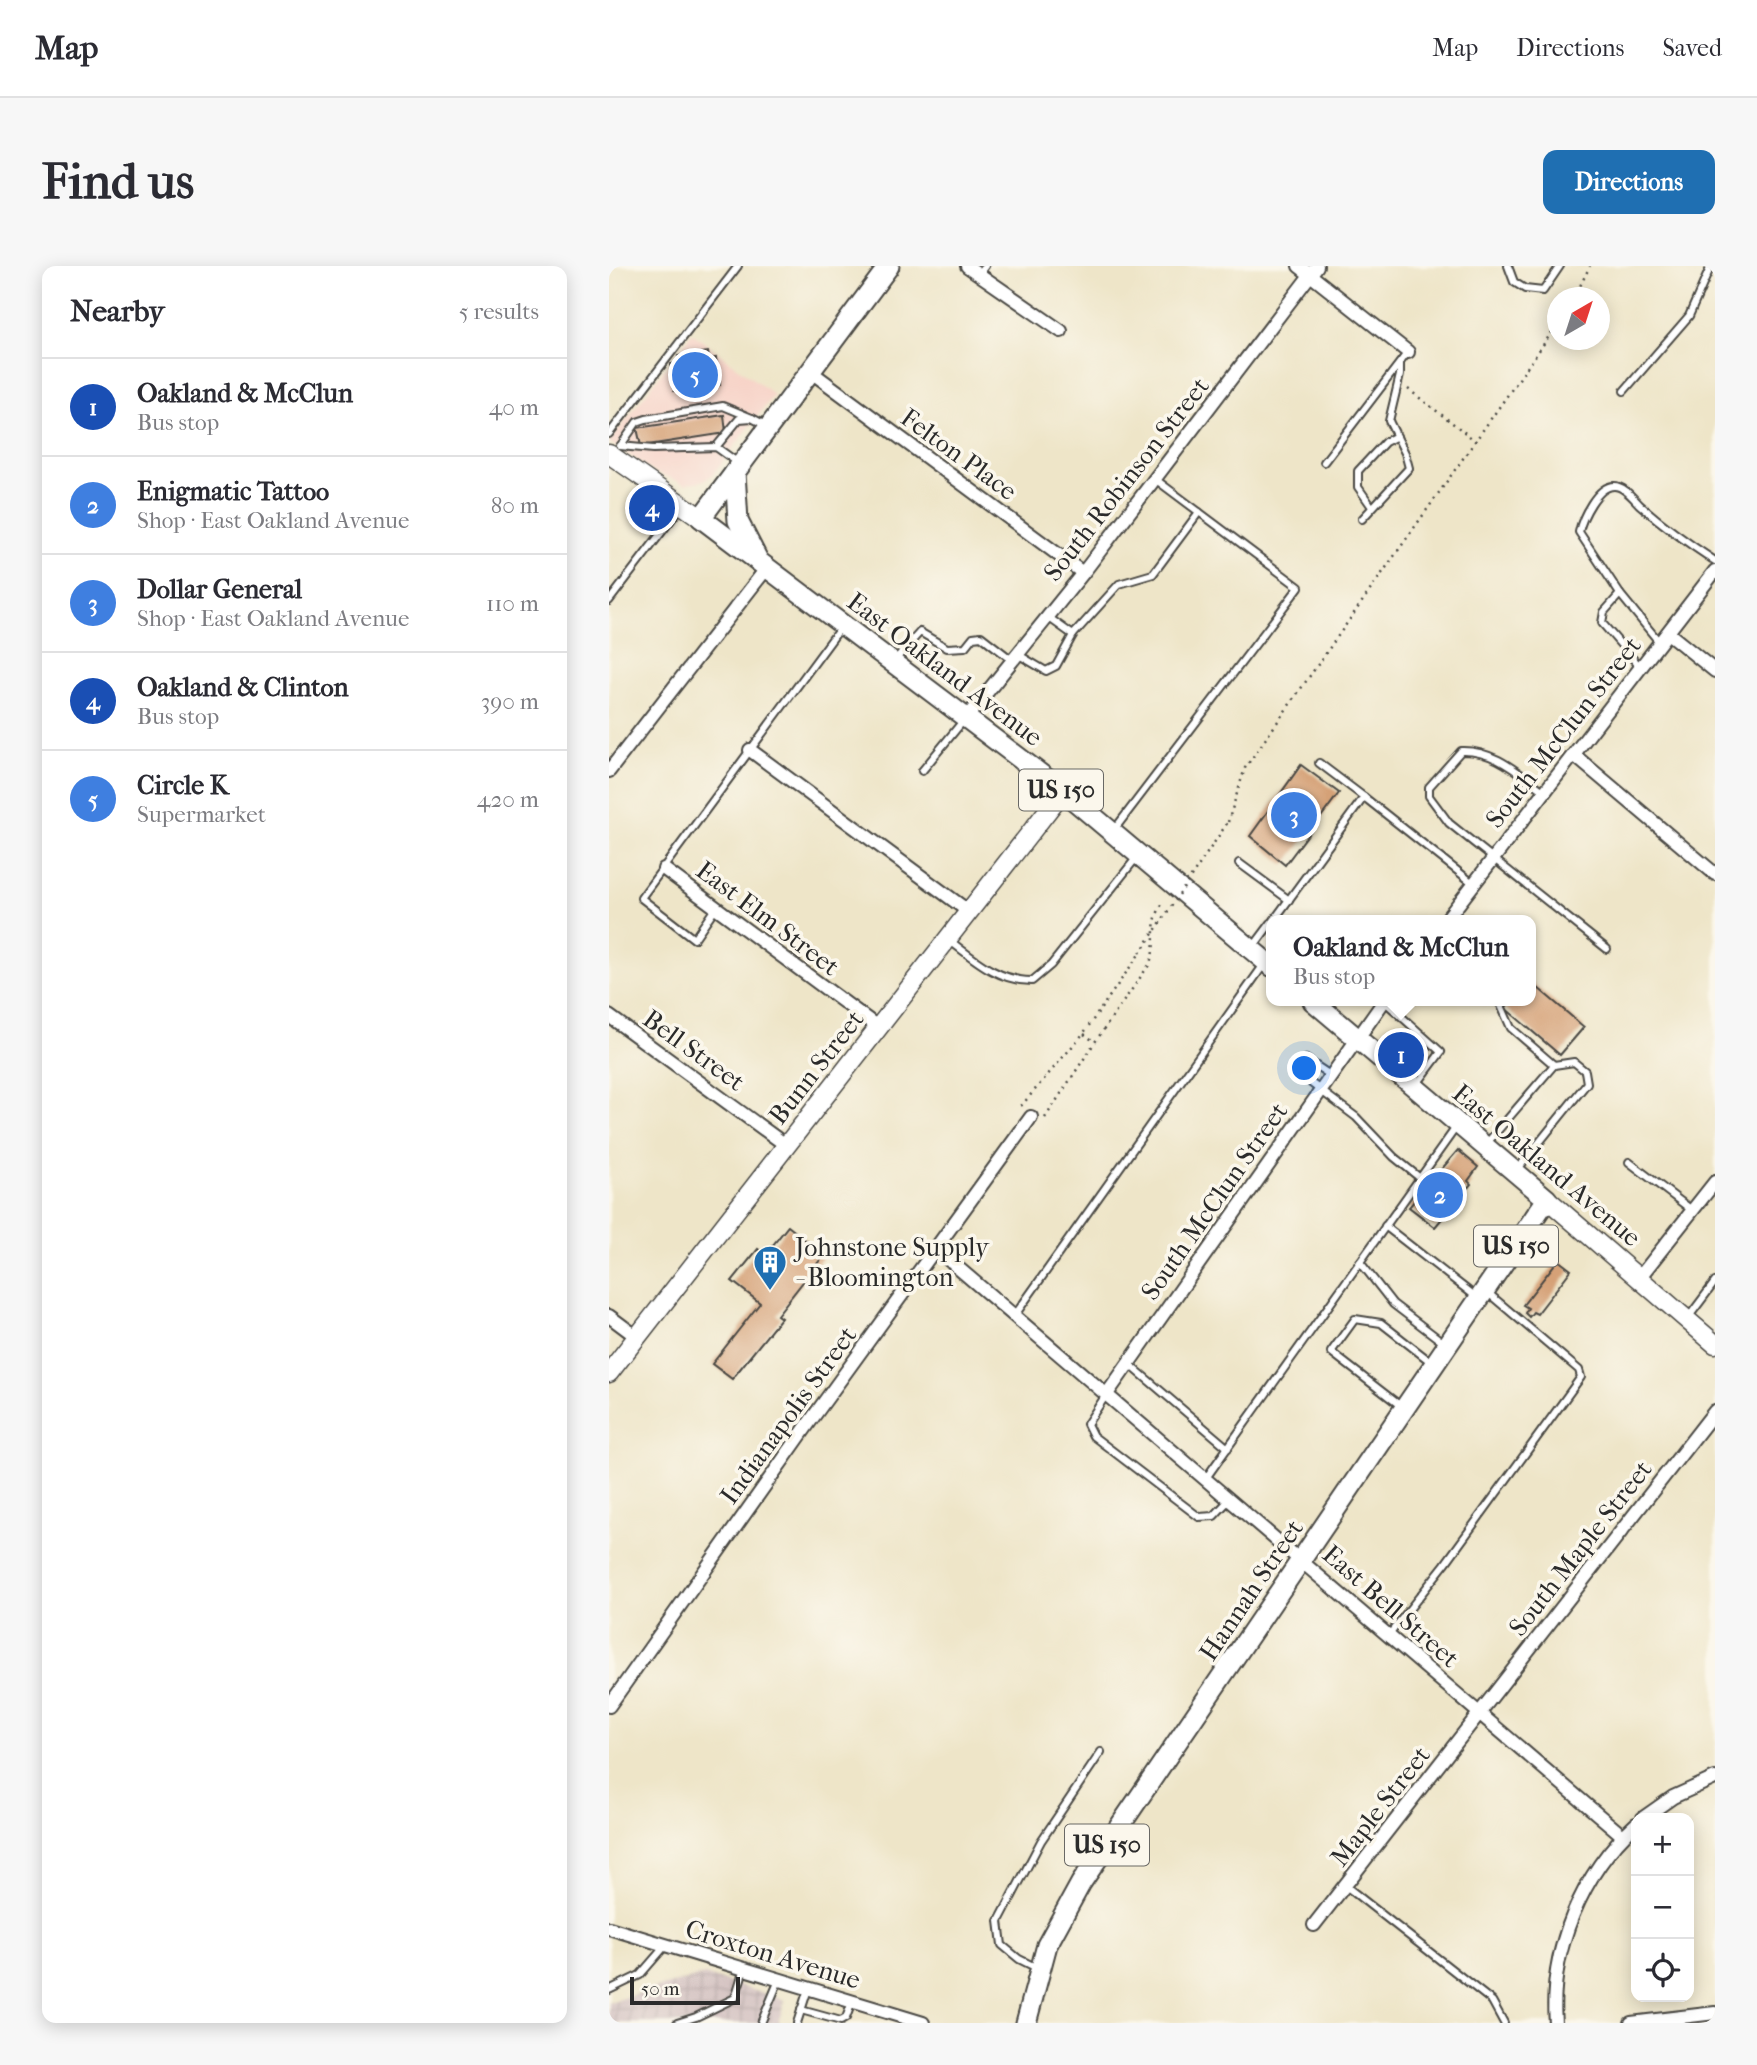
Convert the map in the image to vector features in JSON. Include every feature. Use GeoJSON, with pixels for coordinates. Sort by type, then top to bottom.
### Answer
{"type":"FeatureCollection","features":[{"type":"Feature","properties":{"kind":"main road"},"geometry":{"type":"LineString","coordinates":[[701,518],[738,468],[760,422],[810,371],[890,266]]}},
{"type":"Feature","properties":{"kind":"main road"},"geometry":{"type":"LineString","coordinates":[[738,468],[738,521],[763,566]]}},
{"type":"Feature","properties":{"kind":"main road","name":"East Oakland Avenue"},"geometry":{"type":"LineString","coordinates":[[701,518],[1063,792],[1263,959]]}},
{"type":"Feature","properties":{"kind":"main road","name":"East Oakland Avenue"},"geometry":{"type":"LineString","coordinates":[[1319,1006],[1547,1199]]}},
{"type":"Feature","properties":{"kind":"main road","name":"Hannah Street"},"geometry":{"type":"LineString","coordinates":[[1026,2023],[1047,1945],[1081,1883],[1406,1410],[1547,1199]]}},
{"type":"Feature","properties":{"kind":"street"},"geometry":{"type":"LineString","coordinates":[[967,266],[981,270],[1061,331]]}},
{"type":"Feature","properties":{"kind":"street"},"geometry":{"type":"LineString","coordinates":[[1299,266],[1314,270],[1408,352]]}},
{"type":"Feature","properties":{"kind":"street","name":"South Robinson Street"},"geometry":{"type":"LineString","coordinates":[[967,717],[1083,573],[1314,270]]}},
{"type":"Feature","properties":{"kind":"street","name":"Felton Place"},"geometry":{"type":"LineString","coordinates":[[810,371],[1083,573]]}},
{"type":"Feature","properties":{"kind":"street","name":"East Oakland Avenue"},"geometry":{"type":"LineString","coordinates":[[614,452],[701,518]]}},
{"type":"Feature","properties":{"kind":"street"},"geometry":{"type":"LineString","coordinates":[[609,771],[763,566]]}},
{"type":"Feature","properties":{"kind":"street","name":"South McClun Street"},"geometry":{"type":"LineString","coordinates":[[1451,915],[1715,571]]}},
{"type":"Feature","properties":{"kind":"street"},"geometry":{"type":"LineString","coordinates":[[1664,638],[1715,671]]}},
{"type":"Feature","properties":{"kind":"street"},"geometry":{"type":"LineString","coordinates":[[750,750],[968,911]]}},
{"type":"Feature","properties":{"kind":"street"},"geometry":{"type":"LineString","coordinates":[[1574,755],[1715,874]]}},
{"type":"Feature","properties":{"kind":"street","name":"Bunn Street"},"geometry":{"type":"LineString","coordinates":[[609,1373],[1063,792]]}},
{"type":"Feature","properties":{"kind":"street","name":"East Elm Street"},"geometry":{"type":"LineString","coordinates":[[664,869],[879,1028]]}},
{"type":"Feature","properties":{"kind":"street","name":"South McClun Street"},"geometry":{"type":"LineString","coordinates":[[1107,1394],[1380,1006]]}},
{"type":"Feature","properties":{"kind":"street","name":"Bell Street"},"geometry":{"type":"LineString","coordinates":[[609,1016],[787,1146]]}},
{"type":"Feature","properties":{"kind":"street","name":"Indianapolis Street"},"geometry":{"type":"LineString","coordinates":[[609,1706],[1031,1117]]}},
{"type":"Feature","properties":{"kind":"street"},"geometry":{"type":"LineString","coordinates":[[1639,1278],[1715,1182]]}},
{"type":"Feature","properties":{"kind":"street","name":"East Oakland Avenue"},"geometry":{"type":"LineString","coordinates":[[1547,1199],[1715,1343]]}},
{"type":"Feature","properties":{"kind":"street","name":"East Bell Street"},"geometry":{"type":"LineString","coordinates":[[936,1249],[1623,1836]]}},
{"type":"Feature","properties":{"kind":"street"},"geometry":{"type":"LineString","coordinates":[[609,1316],[637,1337]]}},
{"type":"Feature","properties":{"kind":"street","name":"South Maple Street"},"geometry":{"type":"LineString","coordinates":[[1480,1714],[1715,1411]]}},
{"type":"Feature","properties":{"kind":"street","name":"Maple Street"},"geometry":{"type":"LineString","coordinates":[[1314,1925],[1480,1714]]}},
{"type":"Feature","properties":{"kind":"street"},"geometry":{"type":"LineString","coordinates":[[1650,1813],[1673,1797],[1715,1778]]}},
{"type":"Feature","properties":{"kind":"street"},"geometry":{"type":"LineString","coordinates":[[1555,2023],[1554,1989],[1565,1935],[1583,1892],[1631,1829]]}},
{"type":"Feature","properties":{"kind":"street","name":"Croxton Avenue"},"geometry":{"type":"LineString","coordinates":[[609,1928],[923,2023]]}},
{"type":"Feature","properties":{"kind":"street"},"geometry":{"type":"LineString","coordinates":[[1632,2023],[1715,2013]]}},
{"type":"Feature","properties":{"kind":"lane"},"geometry":{"type":"LineString","coordinates":[[609,434],[738,266]]}},
{"type":"Feature","properties":{"kind":"lane"},"geometry":{"type":"LineString","coordinates":[[1508,266],[1514,282],[1534,292],[1543,291],[1560,266]]}},
{"type":"Feature","properties":{"kind":"lane"},"geometry":{"type":"LineString","coordinates":[[1624,391],[1689,316],[1711,266]]}},
{"type":"Feature","properties":{"kind":"lane"},"geometry":{"type":"LineString","coordinates":[[1324,462],[1408,352]]}},
{"type":"Feature","properties":{"kind":"lane"},"geometry":{"type":"LineString","coordinates":[[1362,519],[1409,468],[1389,421],[1400,375],[1399,364]]}},
{"type":"Feature","properties":{"kind":"lane"},"geometry":{"type":"LineString","coordinates":[[614,452],[641,420],[723,406],[760,422]]}},
{"type":"Feature","properties":{"kind":"lane"},"geometry":{"type":"LineString","coordinates":[[716,447],[739,419],[760,422]]}},
{"type":"Feature","properties":{"kind":"lane"},"geometry":{"type":"LineString","coordinates":[[1372,508],[1358,487],[1358,471],[1385,442],[1397,436]]}},
{"type":"Feature","properties":{"kind":"lane"},"geometry":{"type":"LineString","coordinates":[[614,452],[716,447],[738,468]]}},
{"type":"Feature","properties":{"kind":"lane"},"geometry":{"type":"LineString","coordinates":[[1112,832],[1299,587],[1155,479]]}},
{"type":"Feature","properties":{"kind":"lane"},"geometry":{"type":"LineString","coordinates":[[1664,638],[1620,594],[1579,532],[1588,509],[1608,487],[1624,489],[1659,521],[1715,561]]}},
{"type":"Feature","properties":{"kind":"lane"},"geometry":{"type":"LineString","coordinates":[[609,601],[682,505]]}},
{"type":"Feature","properties":{"kind":"lane"},"geometry":{"type":"LineString","coordinates":[[893,662],[920,632],[947,648],[965,648],[974,637],[981,636],[1017,658],[1046,671],[1056,666],[1073,635],[1119,584],[1153,574],[1199,512]]}},
{"type":"Feature","properties":{"kind":"lane"},"geometry":{"type":"LineString","coordinates":[[1620,594],[1604,612],[1602,623],[1641,668]]}},
{"type":"Feature","properties":{"kind":"lane"},"geometry":{"type":"LineString","coordinates":[[1048,617],[1073,635]]}},
{"type":"Feature","properties":{"kind":"lane"},"geometry":{"type":"LineString","coordinates":[[716,907],[694,939],[641,898],[842,625]]}},
{"type":"Feature","properties":{"kind":"lane"},"geometry":{"type":"LineString","coordinates":[[922,771],[967,717]]}},
{"type":"Feature","properties":{"kind":"lane"},"geometry":{"type":"LineString","coordinates":[[1545,792],[1491,754],[1475,751],[1461,751],[1429,787],[1433,803],[1449,823],[1607,948]]}},
{"type":"Feature","properties":{"kind":"lane"},"geometry":{"type":"LineString","coordinates":[[1319,763],[1474,884]]}},
{"type":"Feature","properties":{"kind":"lane"},"geometry":{"type":"LineString","coordinates":[[1278,915],[1364,797]]}},
{"type":"Feature","properties":{"kind":"lane"},"geometry":{"type":"LineString","coordinates":[[947,939],[991,971],[1014,981],[1032,981],[1051,965],[1139,854]]}},
{"type":"Feature","properties":{"kind":"lane"},"geometry":{"type":"LineString","coordinates":[[1239,863],[1289,900]]}},
{"type":"Feature","properties":{"kind":"lane"},"geometry":{"type":"LineString","coordinates":[[1015,1315],[1263,959]]}},
{"type":"Feature","properties":{"kind":"lane"},"geometry":{"type":"LineString","coordinates":[[1390,1006],[1441,1052],[1415,1087]]}},
{"type":"Feature","properties":{"kind":"lane"},"geometry":{"type":"LineString","coordinates":[[1501,1006],[1511,1028],[1554,1065]]}},
{"type":"Feature","properties":{"kind":"lane"},"geometry":{"type":"LineString","coordinates":[[1330,1075],[1306,1059],[1295,1073],[1356,1117],[1394,1157],[1420,1178]]}},
{"type":"Feature","properties":{"kind":"lane"},"geometry":{"type":"LineString","coordinates":[[1485,1146],[1554,1065],[1574,1062],[1585,1071],[1587,1083],[1516,1172]]}},
{"type":"Feature","properties":{"kind":"lane"},"geometry":{"type":"LineString","coordinates":[[1206,1478],[1459,1124]]}},
{"type":"Feature","properties":{"kind":"lane"},"geometry":{"type":"LineString","coordinates":[[1629,1162],[1693,1211]]}},
{"type":"Feature","properties":{"kind":"lane"},"geometry":{"type":"LineString","coordinates":[[1385,1226],[1483,1295],[1579,1370],[1581,1377],[1452,1555],[1389,1635]]}},
{"type":"Feature","properties":{"kind":"lane"},"geometry":{"type":"LineString","coordinates":[[1360,1262],[1393,1304],[1448,1346]]}},
{"type":"Feature","properties":{"kind":"lane"},"geometry":{"type":"LineString","coordinates":[[1687,1319],[1715,1282]]}},
{"type":"Feature","properties":{"kind":"lane"},"geometry":{"type":"LineString","coordinates":[[1406,1410],[1331,1352],[1355,1319],[1381,1323],[1436,1365]]}},
{"type":"Feature","properties":{"kind":"lane"},"geometry":{"type":"LineString","coordinates":[[1128,1363],[1228,1448]]}},
{"type":"Feature","properties":{"kind":"lane"},"geometry":{"type":"LineString","coordinates":[[1107,1394],[1087,1423],[1093,1436],[1199,1517],[1214,1516],[1230,1499]]}},
{"type":"Feature","properties":{"kind":"lane"},"geometry":{"type":"LineString","coordinates":[[1041,1970],[1019,1959],[1002,1945],[999,1922],[1041,1841],[1101,1752]]}},
{"type":"Feature","properties":{"kind":"lane"},"geometry":{"type":"LineString","coordinates":[[1346,1887],[1492,2001],[1504,2023]]}},
{"type":"Feature","properties":{"kind":"lane"},"geometry":{"type":"LineString","coordinates":[[609,1990],[640,1975],[666,1945]]}},
{"type":"Feature","properties":{"kind":"lane"},"geometry":{"type":"LineString","coordinates":[[677,2023],[735,1998],[744,1969]]}},
{"type":"Feature","properties":{"kind":"lane"},"geometry":{"type":"LineString","coordinates":[[761,2023],[779,1980]]}},
{"type":"Feature","properties":{"kind":"lane"},"geometry":{"type":"LineString","coordinates":[[797,2023],[808,1989]]}},
{"type":"Feature","properties":{"kind":"lane"},"geometry":{"type":"LineString","coordinates":[[801,2010],[841,2021],[846,2018],[852,2002]]}},
{"type":"Feature","properties":{"kind":"path"},"geometry":{"type":"LineString","coordinates":[[1580,287],[1590,266]]}},
{"type":"Feature","properties":{"kind":"path"},"geometry":{"type":"LineString","coordinates":[[1140,953],[1228,822],[1245,768],[1547,340]]}},
{"type":"Feature","properties":{"kind":"path"},"geometry":{"type":"LineString","coordinates":[[1408,389],[1477,442]]}},
{"type":"Feature","properties":{"kind":"path"},"geometry":{"type":"LineString","coordinates":[[1019,1109],[1041,1125],[1149,965],[1154,953],[1153,922],[1164,901]]}},
{"type":"Feature","properties":{"kind":"path"},"geometry":{"type":"LineString","coordinates":[[1083,1034],[1095,1042]]}},
{"type":"Feature","properties":{"kind":"shaded area"},"geometry":{"type":"Polygon","coordinates":[[[692,333],[774,395],[713,474],[705,480],[686,484],[652,471],[609,442],[692,333]]]}},
{"type":"Feature","properties":{"kind":"shaded area"},"geometry":{"type":"Polygon","coordinates":[[[704,1975],[785,2000],[778,2023],[609,2023],[609,2002],[704,1975]]]}},
{"type":"Feature","properties":{"kind":"building"},"geometry":{"type":"Polygon","coordinates":[[[708,352],[709,359],[716,358],[720,385],[674,391],[671,364],[679,363],[678,356],[708,352]]]}},
{"type":"Feature","properties":{"kind":"building"},"geometry":{"type":"Polygon","coordinates":[[[724,415],[726,433],[641,446],[637,428],[724,415]]]}},
{"type":"Feature","properties":{"kind":"building"},"geometry":{"type":"Polygon","coordinates":[[[1301,765],[1339,793],[1285,865],[1250,836],[1301,765]]]}},
{"type":"Feature","properties":{"kind":"building"},"geometry":{"type":"Polygon","coordinates":[[[1536,986],[1584,1027],[1560,1055],[1505,1008],[1536,1006],[1536,986]]]}},
{"type":"Feature","properties":{"kind":"building"},"geometry":{"type":"Polygon","coordinates":[[[1458,1150],[1478,1167],[1468,1181],[1471,1184],[1435,1227],[1409,1207],[1458,1150]]]}},
{"type":"Feature","properties":{"kind":"building","name":"Johnstone Supply - Bloomington"},"geometry":{"type":"Polygon","coordinates":[[[788,1226],[824,1255],[777,1315],[781,1318],[732,1379],[712,1364],[760,1303],[732,1281],[758,1249],[765,1255],[788,1226]]]}},
{"type":"Feature","properties":{"kind":"building"},"geometry":{"type":"Polygon","coordinates":[[[1558,1260],[1571,1270],[1537,1314],[1533,1312],[1529,1317],[1525,1313],[1528,1308],[1523,1305],[1558,1260]]]}},
{"type":"Feature","properties":{"kind":"place","name":"Circle K"},"geometry":{"type":"Point","coordinates":[695,375]}},
{"type":"Feature","properties":{"kind":"place","name":"Oakland & Clinton"},"geometry":{"type":"Point","coordinates":[652,508]}},
{"type":"Feature","properties":{"kind":"place","name":"Dollar General"},"geometry":{"type":"Point","coordinates":[1294,815]}},
{"type":"Feature","properties":{"kind":"place","name":"Oakland & McClun"},"geometry":{"type":"Point","coordinates":[1401,1055]}},
{"type":"Feature","properties":{"kind":"place","name":"Enigmatic Tattoo"},"geometry":{"type":"Point","coordinates":[1440,1195]}},
{"type":"Feature","properties":{"kind":"place","name":"Johnstone Supply - Bloomington"},"geometry":{"type":"Point","coordinates":[770,1292]}}]}
